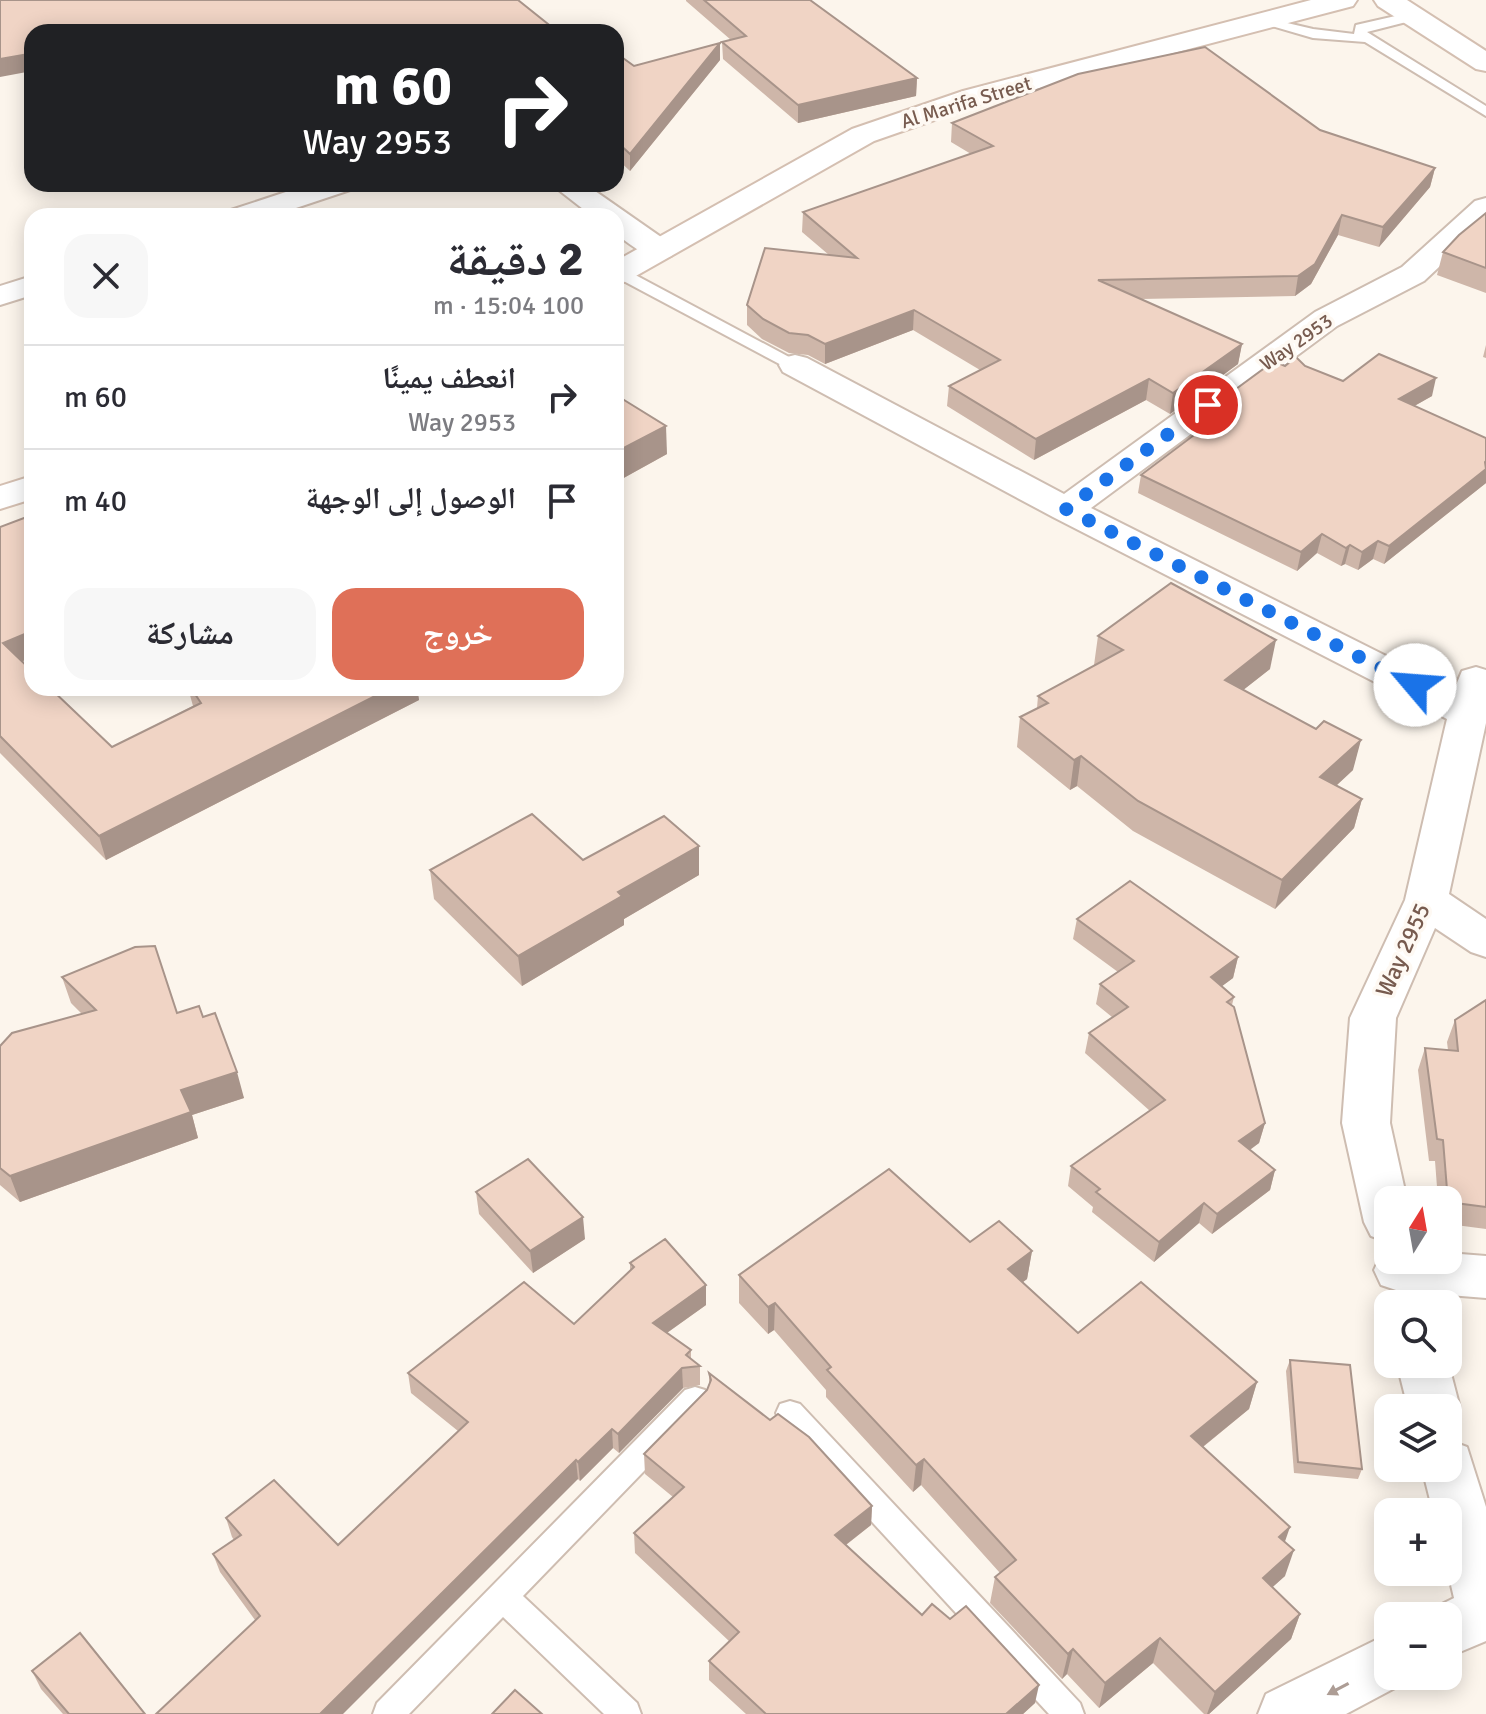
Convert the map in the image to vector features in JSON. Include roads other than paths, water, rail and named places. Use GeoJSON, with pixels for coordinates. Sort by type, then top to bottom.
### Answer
{"type":"FeatureCollection","features":[{"type":"Feature","properties":{"kind":"street","name":"Al Marifa Street"},"geometry":{"type":"LineString","coordinates":[[624,270],[876,130],[973,97],[1343,0]]}},
{"type":"Feature","properties":{"kind":"street"},"geometry":{"type":"LineString","coordinates":[[1388,0],[1418,8],[1486,42]]}},
{"type":"Feature","properties":{"kind":"street"},"geometry":{"type":"LineString","coordinates":[[1418,8],[1486,63]]}},
{"type":"Feature","properties":{"kind":"street"},"geometry":{"type":"LineString","coordinates":[[266,208],[316,192]]}},
{"type":"Feature","properties":{"kind":"street"},"geometry":{"type":"LineString","coordinates":[[577,192],[600,208]]}},
{"type":"Feature","properties":{"kind":"street","name":"Way 2953"},"geometry":{"type":"LineString","coordinates":[[1066,509],[1326,319],[1413,274],[1486,207]]}},
{"type":"Feature","properties":{"kind":"street"},"geometry":{"type":"LineString","coordinates":[[624,225],[660,250]]}},
{"type":"Feature","properties":{"kind":"street"},"geometry":{"type":"LineString","coordinates":[[0,296],[24,288]]}},
{"type":"Feature","properties":{"kind":"street"},"geometry":{"type":"LineString","coordinates":[[795,365],[1066,509],[1479,685]]}},
{"type":"Feature","properties":{"kind":"street"},"geometry":{"type":"LineString","coordinates":[[0,498],[24,490]]}},
{"type":"Feature","properties":{"kind":"street","name":"Way 2955"},"geometry":{"type":"LineString","coordinates":[[1380,1186],[1366,1123],[1373,1018],[1426,900],[1479,685]]}},
{"type":"Feature","properties":{"kind":"street"},"geometry":{"type":"LineString","coordinates":[[1426,900],[1486,941]]}},
{"type":"Feature","properties":{"kind":"street"},"geometry":{"type":"LineString","coordinates":[[1401,1278],[1486,1277]]}},
{"type":"Feature","properties":{"kind":"street"},"geometry":{"type":"LineString","coordinates":[[1451,1482],[1473,1619]]}},
{"type":"Feature","properties":{"kind":"street"},"geometry":{"type":"LineString","coordinates":[[1287,1714],[1374,1669]]}},
{"type":"Feature","properties":{"kind":"lane"},"geometry":{"type":"LineString","coordinates":[[1418,8],[1368,24],[1361,28],[1360,33],[1486,112]]}},
{"type":"Feature","properties":{"kind":"lane"},"geometry":{"type":"LineString","coordinates":[[1262,21],[1301,33],[1340,39],[1365,38]]}},
{"type":"Feature","properties":{"kind":"lane"},"geometry":{"type":"LineString","coordinates":[[624,276],[795,365]]}},
{"type":"Feature","properties":{"kind":"lane"},"geometry":{"type":"LineString","coordinates":[[388,1714],[695,1399]]}},
{"type":"Feature","properties":{"kind":"lane"},"geometry":{"type":"LineString","coordinates":[[790,1413],[1069,1714]]}},
{"type":"Feature","properties":{"kind":"lane"},"geometry":{"type":"LineString","coordinates":[[503,1597],[626,1714]]}}]}
